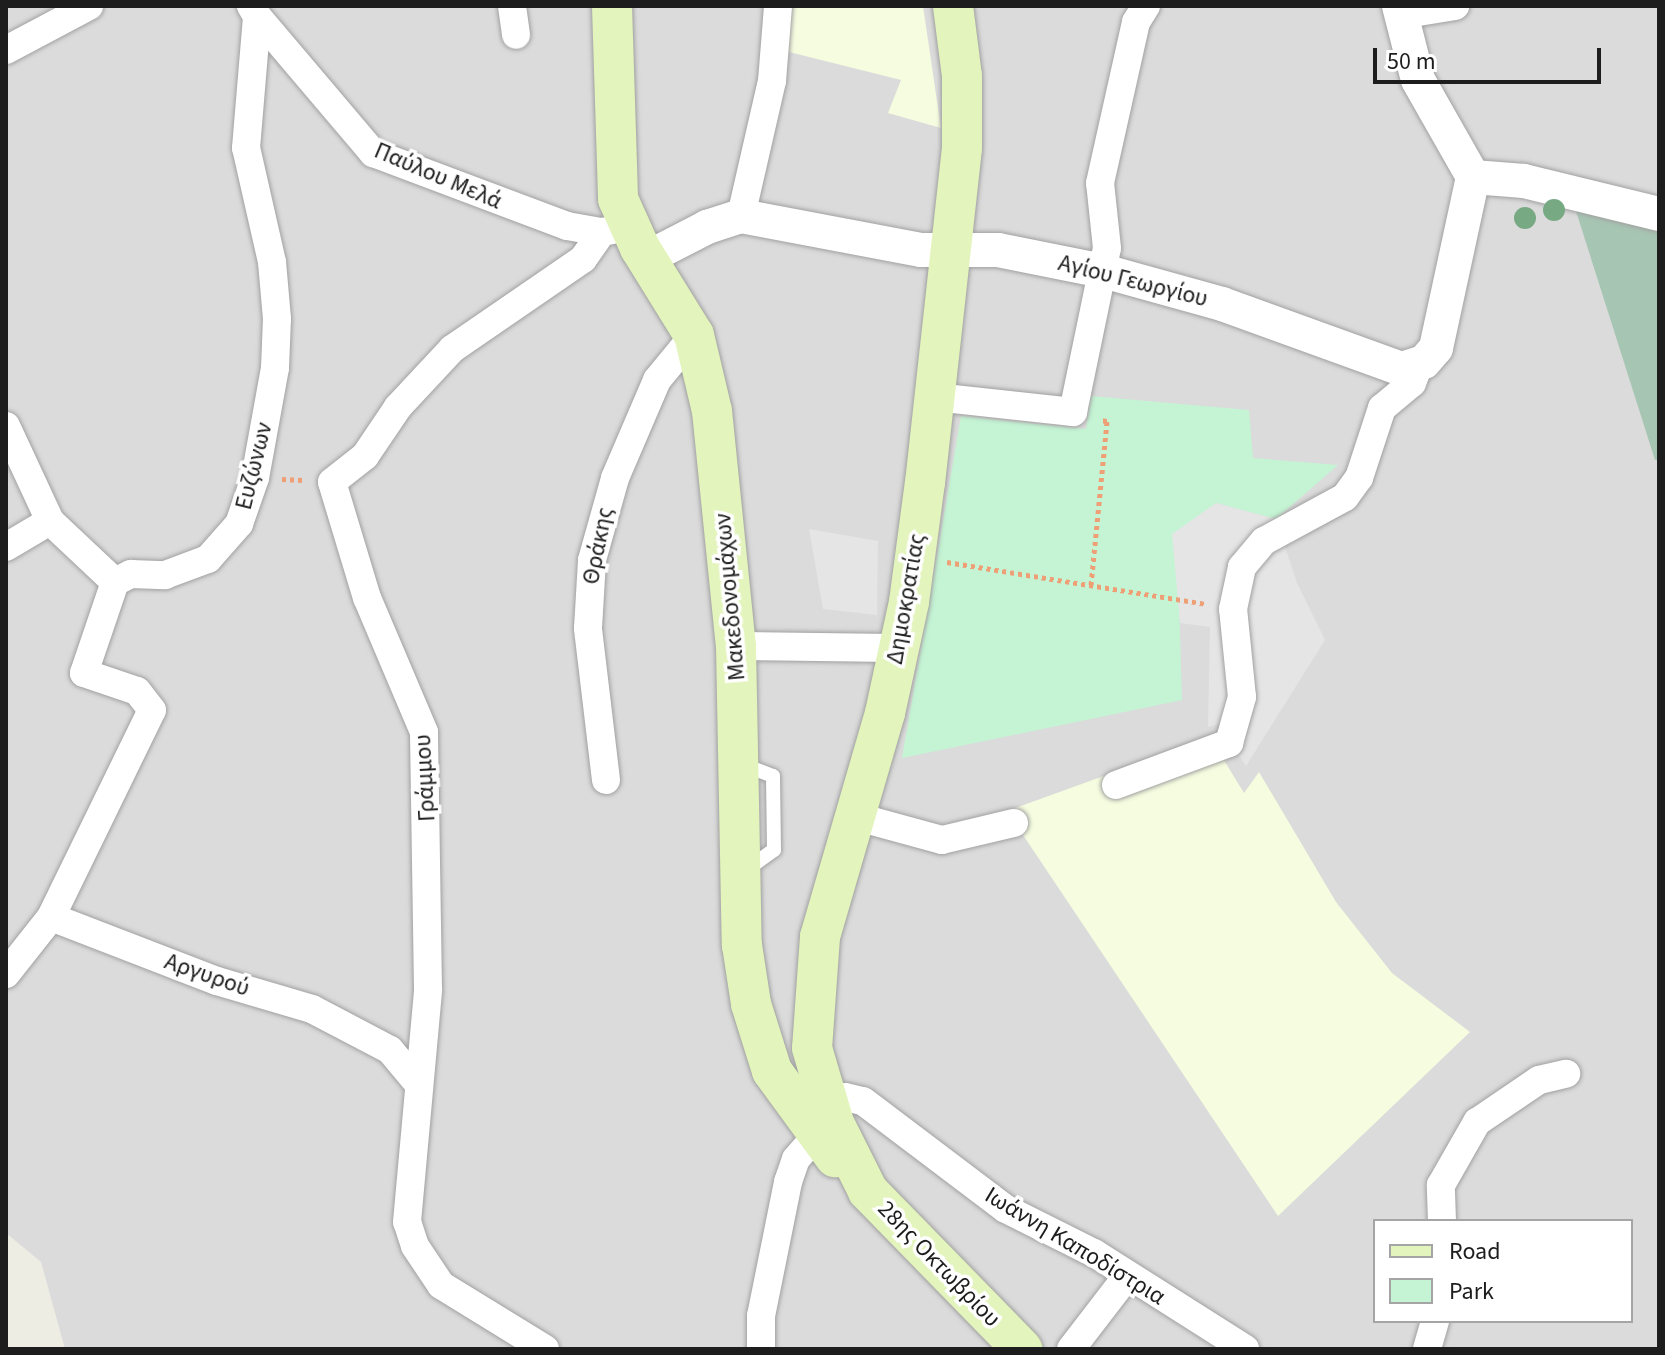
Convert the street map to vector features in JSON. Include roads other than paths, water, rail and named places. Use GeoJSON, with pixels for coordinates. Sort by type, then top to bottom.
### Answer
{"type":"FeatureCollection","features":[{"type":"Feature","properties":{"kind":"main road","name":"Μακεδονομάχων"},"geometry":{"type":"LineString","coordinates":[[612,6],[615,187],[626,238],[694,335],[712,411],[736,646],[742,945],[757,1029],[772,1071],[822,1120]]}},
{"type":"Feature","properties":{"kind":"main road","name":"Δημοκρατίας"},"geometry":{"type":"LineString","coordinates":[[858,1177],[822,1120],[812,1048],[820,937],[899,648],[915,556],[955,248],[963,103],[953,6]]}},
{"type":"Feature","properties":{"kind":"main road"},"geometry":{"type":"LineString","coordinates":[[757,1029],[792,1052],[812,1048]]}},
{"type":"Feature","properties":{"kind":"main road","name":"28ης Οκτωβρίου"},"geometry":{"type":"LineString","coordinates":[[858,1177],[908,1236],[1022,1349]]}},
{"type":"Feature","properties":{"kind":"street"},"geometry":{"type":"LineString","coordinates":[[6,50],[89,6]]}},
{"type":"Feature","properties":{"kind":"street"},"geometry":{"type":"LineString","coordinates":[[512,6],[516,35]]}},
{"type":"Feature","properties":{"kind":"street"},"geometry":{"type":"LineString","coordinates":[[741,216],[774,72],[778,6]]}},
{"type":"Feature","properties":{"kind":"street"},"geometry":{"type":"LineString","coordinates":[[935,397],[1073,412],[1107,248],[1100,183],[1132,36],[1146,6]]}},
{"type":"Feature","properties":{"kind":"street"},"geometry":{"type":"LineString","coordinates":[[1116,785],[1229,743],[1242,687],[1233,609],[1242,567],[1264,541],[1345,497],[1359,478],[1382,408],[1412,383],[1419,365],[1435,352],[1473,177],[1418,80],[1399,10],[1455,6]]}},
{"type":"Feature","properties":{"kind":"street","name":"Παύλου Μελά"},"geometry":{"type":"LineString","coordinates":[[254,11],[373,153],[525,212],[626,238]]}},
{"type":"Feature","properties":{"kind":"street","name":"Ευζώνων"},"geometry":{"type":"LineString","coordinates":[[115,582],[131,574],[165,575],[208,559],[239,524],[255,478],[277,342],[272,262],[246,148],[254,11]]}},
{"type":"Feature","properties":{"kind":"street"},"geometry":{"type":"LineString","coordinates":[[1473,177],[1524,181],[1659,214]]}},
{"type":"Feature","properties":{"kind":"street","name":"Αγίου Γεωργίου"},"geometry":{"type":"LineString","coordinates":[[626,238],[707,227],[741,216],[921,250],[998,250],[1103,271],[1256,315],[1392,368],[1419,365]]}},
{"type":"Feature","properties":{"kind":"street","name":"Γράμμου"},"geometry":{"type":"LineString","coordinates":[[545,1349],[441,1285],[415,1246],[407,1193],[416,1081],[428,989],[424,732],[367,598],[332,482],[371,449],[398,407],[452,349],[583,259],[626,238]]}},
{"type":"Feature","properties":{"kind":"street","name":"Θράκης"},"geometry":{"type":"LineString","coordinates":[[606,780],[588,628],[592,560],[615,478],[657,380],[694,335]]}},
{"type":"Feature","properties":{"kind":"street"},"geometry":{"type":"LineString","coordinates":[[6,426],[50,521],[115,582],[84,673],[137,691],[152,710],[51,917],[6,974]]}},
{"type":"Feature","properties":{"kind":"street"},"geometry":{"type":"LineString","coordinates":[[6,547],[50,521]]}},
{"type":"Feature","properties":{"kind":"street"},"geometry":{"type":"LineString","coordinates":[[736,646],[899,648]]}},
{"type":"Feature","properties":{"kind":"street"},"geometry":{"type":"LineString","coordinates":[[854,816],[942,840],[1014,823]]}},
{"type":"Feature","properties":{"kind":"street","name":"Αργυρού"},"geometry":{"type":"LineString","coordinates":[[51,917],[217,981],[312,1009],[390,1050],[416,1081]]}},
{"type":"Feature","properties":{"kind":"street"},"geometry":{"type":"LineString","coordinates":[[1442,1219],[1441,1185],[1477,1122],[1539,1080],[1566,1074]]}},
{"type":"Feature","properties":{"kind":"street","name":"Ιωάννη Καποδίστρια"},"geometry":{"type":"LineString","coordinates":[[822,1120],[845,1097],[863,1101],[1006,1209],[1128,1275],[1245,1349]]}},
{"type":"Feature","properties":{"kind":"street"},"geometry":{"type":"LineString","coordinates":[[761,1349],[761,1316],[788,1182],[801,1151],[822,1120]]}},
{"type":"Feature","properties":{"kind":"street"},"geometry":{"type":"LineString","coordinates":[[1071,1349],[1128,1275]]}},
{"type":"Feature","properties":{"kind":"street"},"geometry":{"type":"LineString","coordinates":[[1427,1349],[1434,1323]]}},
{"type":"Feature","properties":{"kind":"lane"},"geometry":{"type":"LineString","coordinates":[[753,865],[774,850],[773,776],[755,769]]}}]}
